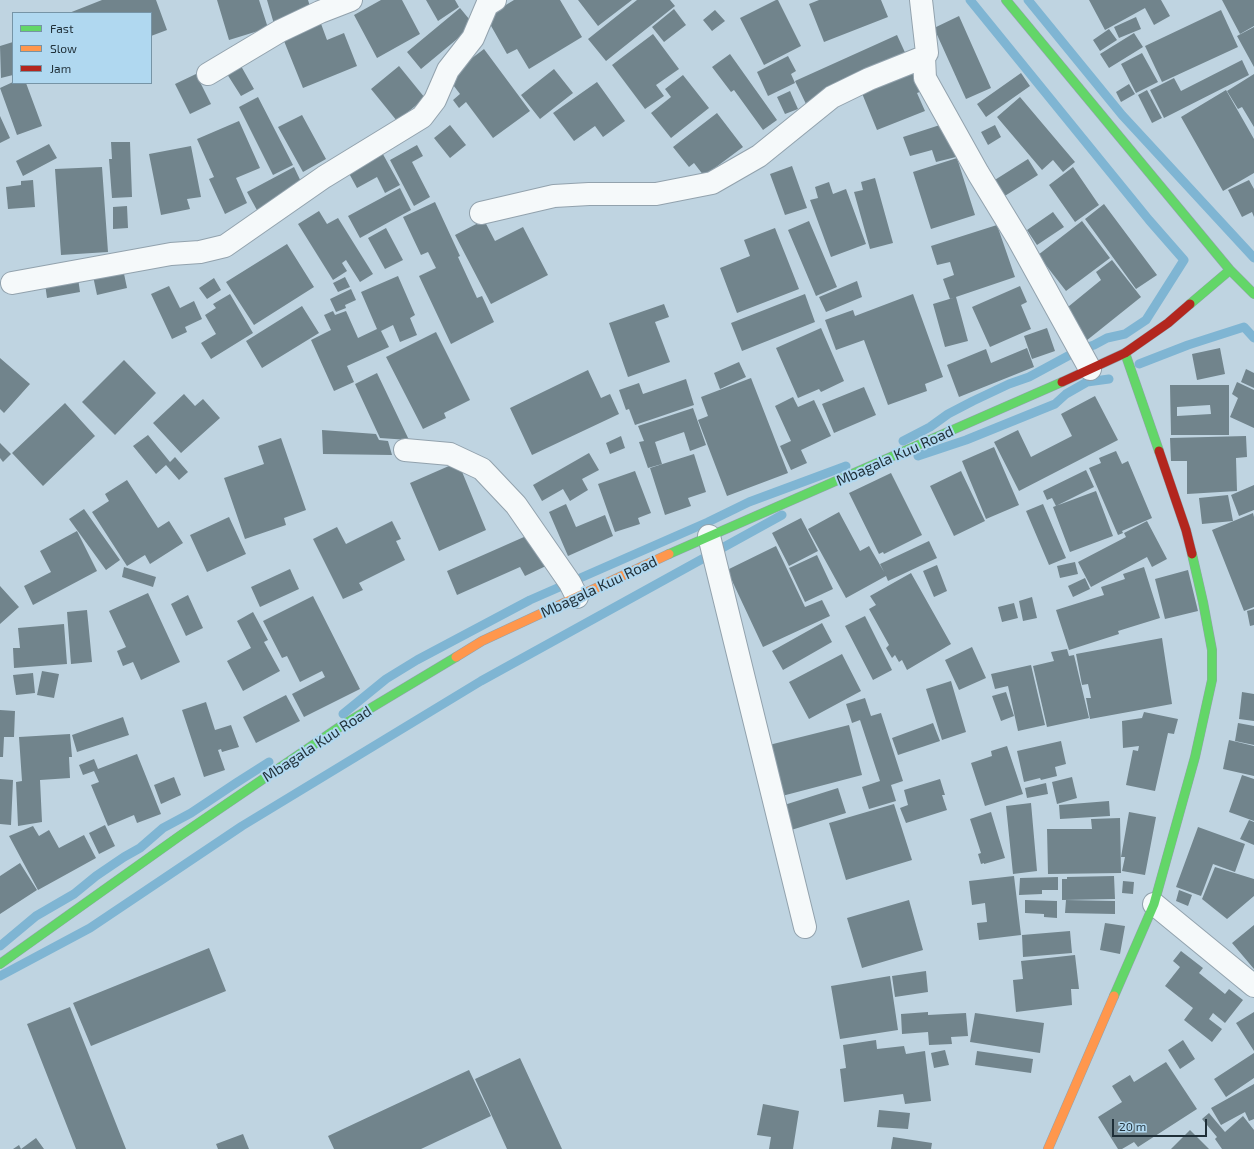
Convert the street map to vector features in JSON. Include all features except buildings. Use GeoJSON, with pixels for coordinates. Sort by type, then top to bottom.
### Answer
{"type":"FeatureCollection","features":[{"type":"Feature","properties":{"kind":"street"},"geometry":{"type":"LineString","coordinates":[[208,74],[280,30],[351,0]]}},
{"type":"Feature","properties":{"kind":"street"},"geometry":{"type":"LineString","coordinates":[[921,0],[927,52],[924,57],[925,78],[978,173],[1017,237],[1090,369]]}},
{"type":"Feature","properties":{"kind":"street"},"geometry":{"type":"LineString","coordinates":[[1006,0],[1230,270],[1254,294]]}},
{"type":"Feature","properties":{"kind":"street"},"geometry":{"type":"LineString","coordinates":[[12,283],[171,254],[200,252],[225,246],[324,177],[422,118],[435,100],[448,70],[473,38],[488,2]]}},
{"type":"Feature","properties":{"kind":"street"},"geometry":{"type":"LineString","coordinates":[[481,213],[554,196],[589,194],[656,194],[712,183],[759,156],[832,97],[869,79],[924,57]]}},
{"type":"Feature","properties":{"kind":"street","name":"Mbagala Kuu Road"},"geometry":{"type":"LineString","coordinates":[[0,964],[181,835],[341,726],[482,641],[709,536],[979,419],[1125,353],[1168,323],[1230,270]]}},
{"type":"Feature","properties":{"kind":"street"},"geometry":{"type":"LineString","coordinates":[[1048,1149],[1154,904],[1195,757],[1212,680],[1212,650],[1204,602],[1186,530],[1125,353]]}},
{"type":"Feature","properties":{"kind":"street"},"geometry":{"type":"LineString","coordinates":[[405,450],[450,454],[482,469],[516,505],[570,583],[577,597]]}},
{"type":"Feature","properties":{"kind":"street"},"geometry":{"type":"LineString","coordinates":[[709,536],[805,927]]}},
{"type":"Feature","properties":{"kind":"street"},"geometry":{"type":"LineString","coordinates":[[1154,904],[1254,986]]}},
{"type":"Feature","properties":{"kind":"waterway"},"geometry":{"type":"LineString","coordinates":[[903,441],[930,427],[948,414],[973,401],[1009,384],[1029,377],[1079,350],[1094,345],[1107,338],[1125,334],[1146,320],[1184,260],[1149,220],[970,0]]}},
{"type":"Feature","properties":{"kind":"waterway"},"geometry":{"type":"LineString","coordinates":[[1028,0],[1122,115],[1254,258]]}},
{"type":"Feature","properties":{"kind":"waterway"},"geometry":{"type":"LineString","coordinates":[[1139,364],[1188,345],[1244,327],[1254,338]]}},
{"type":"Feature","properties":{"kind":"waterway"},"geometry":{"type":"LineString","coordinates":[[918,456],[966,440],[1055,404],[1066,394],[1087,382],[1109,379]]}},
{"type":"Feature","properties":{"kind":"waterway"},"geometry":{"type":"LineString","coordinates":[[343,714],[386,679],[417,660],[530,600],[708,522],[749,502],[846,466]]}},
{"type":"Feature","properties":{"kind":"waterway"},"geometry":{"type":"LineString","coordinates":[[0,976],[90,928],[242,826],[481,681],[782,515]]}},
{"type":"Feature","properties":{"kind":"waterway"},"geometry":{"type":"LineString","coordinates":[[0,946],[36,916],[74,894],[96,876],[140,848],[163,828],[191,813],[269,762]]}},
{"type":"Feature","properties":{"kind":"traffic: fast"},"geometry":{"type":"LineString","coordinates":[[1006,0],[1230,270],[1254,294]]}},
{"type":"Feature","properties":{"kind":"traffic: fast"},"geometry":{"type":"LineString","coordinates":[[1190,304],[1230,270]]}},
{"type":"Feature","properties":{"kind":"traffic: fast"},"geometry":{"type":"LineString","coordinates":[[1125,353],[1159,451]]}},
{"type":"Feature","properties":{"kind":"traffic: fast"},"geometry":{"type":"LineString","coordinates":[[669,554],[1062,382]]}},
{"type":"Feature","properties":{"kind":"traffic: fast"},"geometry":{"type":"LineString","coordinates":[[1114,996],[1154,904],[1195,757],[1212,680],[1212,650],[1192,554]]}},
{"type":"Feature","properties":{"kind":"traffic: fast"},"geometry":{"type":"LineString","coordinates":[[0,964],[181,835],[341,726],[456,657]]}},
{"type":"Feature","properties":{"kind":"traffic: slow"},"geometry":{"type":"LineString","coordinates":[[456,657],[482,641],[669,554]]}},
{"type":"Feature","properties":{"kind":"traffic: slow"},"geometry":{"type":"LineString","coordinates":[[1048,1149],[1114,996]]}},
{"type":"Feature","properties":{"kind":"traffic: jam"},"geometry":{"type":"LineString","coordinates":[[1062,382],[1125,353],[1168,323],[1190,304]]}},
{"type":"Feature","properties":{"kind":"traffic: jam"},"geometry":{"type":"LineString","coordinates":[[1159,451],[1186,530],[1192,554]]}}]}
